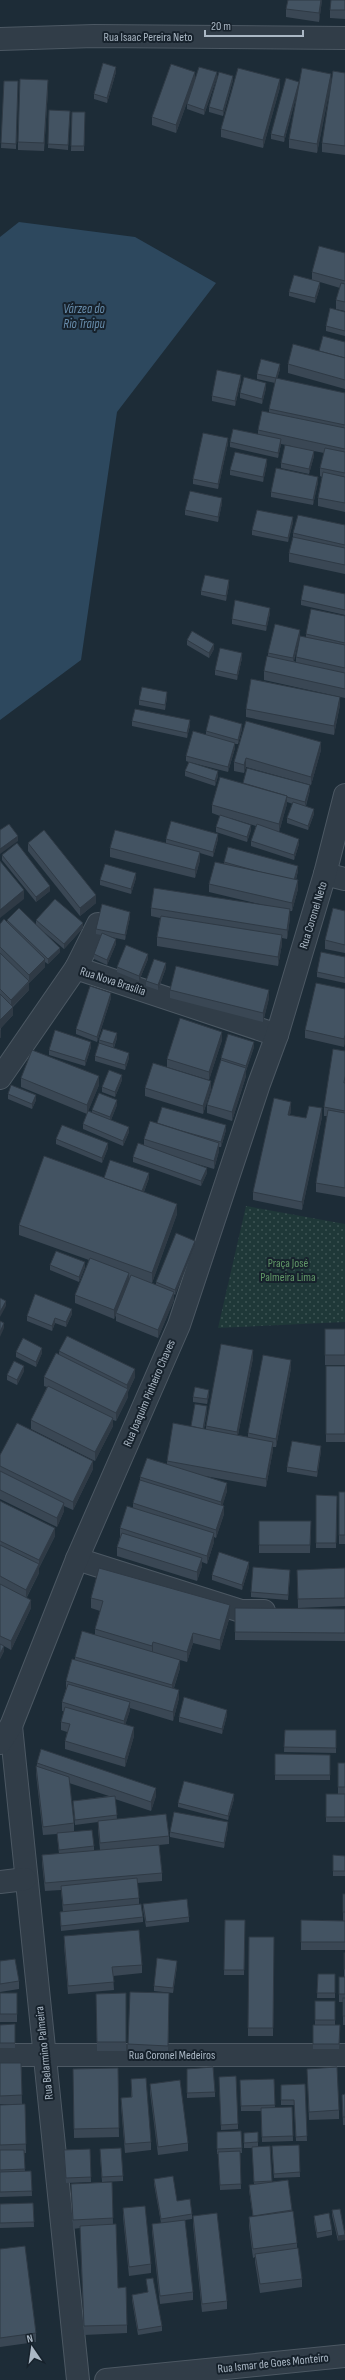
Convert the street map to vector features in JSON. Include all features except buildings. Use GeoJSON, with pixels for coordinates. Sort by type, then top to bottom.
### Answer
{"type":"FeatureCollection","features":[{"type":"Feature","properties":{"kind":"street","name":"Rua Isaac Pereira Neto"},"geometry":{"type":"LineString","coordinates":[[0,39],[94,36],[345,38]]}},
{"type":"Feature","properties":{"kind":"street","name":"Rua Coronel Neto"},"geometry":{"type":"LineString","coordinates":[[277,1035],[335,877],[345,795]]}},
{"type":"Feature","properties":{"kind":"street"},"geometry":{"type":"LineString","coordinates":[[76,968],[98,924]]}},
{"type":"Feature","properties":{"kind":"street","name":"Rua Nova Brasília"},"geometry":{"type":"LineString","coordinates":[[0,1078],[76,968],[277,1035]]}},
{"type":"Feature","properties":{"kind":"street","name":"Rua Joaquim Pinheiro Chaves"},"geometry":{"type":"LineString","coordinates":[[5,1734],[77,1559],[179,1325],[259,1084],[277,1035]]}},
{"type":"Feature","properties":{"kind":"street"},"geometry":{"type":"LineString","coordinates":[[77,1559],[242,1611],[281,1610]]}},
{"type":"Feature","properties":{"kind":"street","name":"Rua Belarmino Palmeira"},"geometry":{"type":"LineString","coordinates":[[5,1734],[25,1878],[45,2055],[78,2380]]}},
{"type":"Feature","properties":{"kind":"street"},"geometry":{"type":"LineString","coordinates":[[0,1882],[25,1878]]}},
{"type":"Feature","properties":{"kind":"street","name":"Rua Coronel Medeiros"},"geometry":{"type":"LineString","coordinates":[[0,2055],[345,2055]]}},
{"type":"Feature","properties":{"kind":"street","name":"Rua Ismar de Goes Monteiro"},"geometry":{"type":"LineString","coordinates":[[106,2380],[345,2356]]}},
{"type":"Feature","properties":{"kind":"green space","name":"Praça José Palmeira Lima"},"geometry":{"type":"Polygon","coordinates":[[[246,1206],[345,1224],[345,1322],[218,1328],[246,1206]]]}},
{"type":"Feature","properties":{"kind":"water","name":"Várzea do Rio Traipu"},"geometry":{"type":"Polygon","coordinates":[[[19,222],[135,237],[216,283],[117,412],[81,660],[0,720],[0,237],[19,222]]]}}]}
